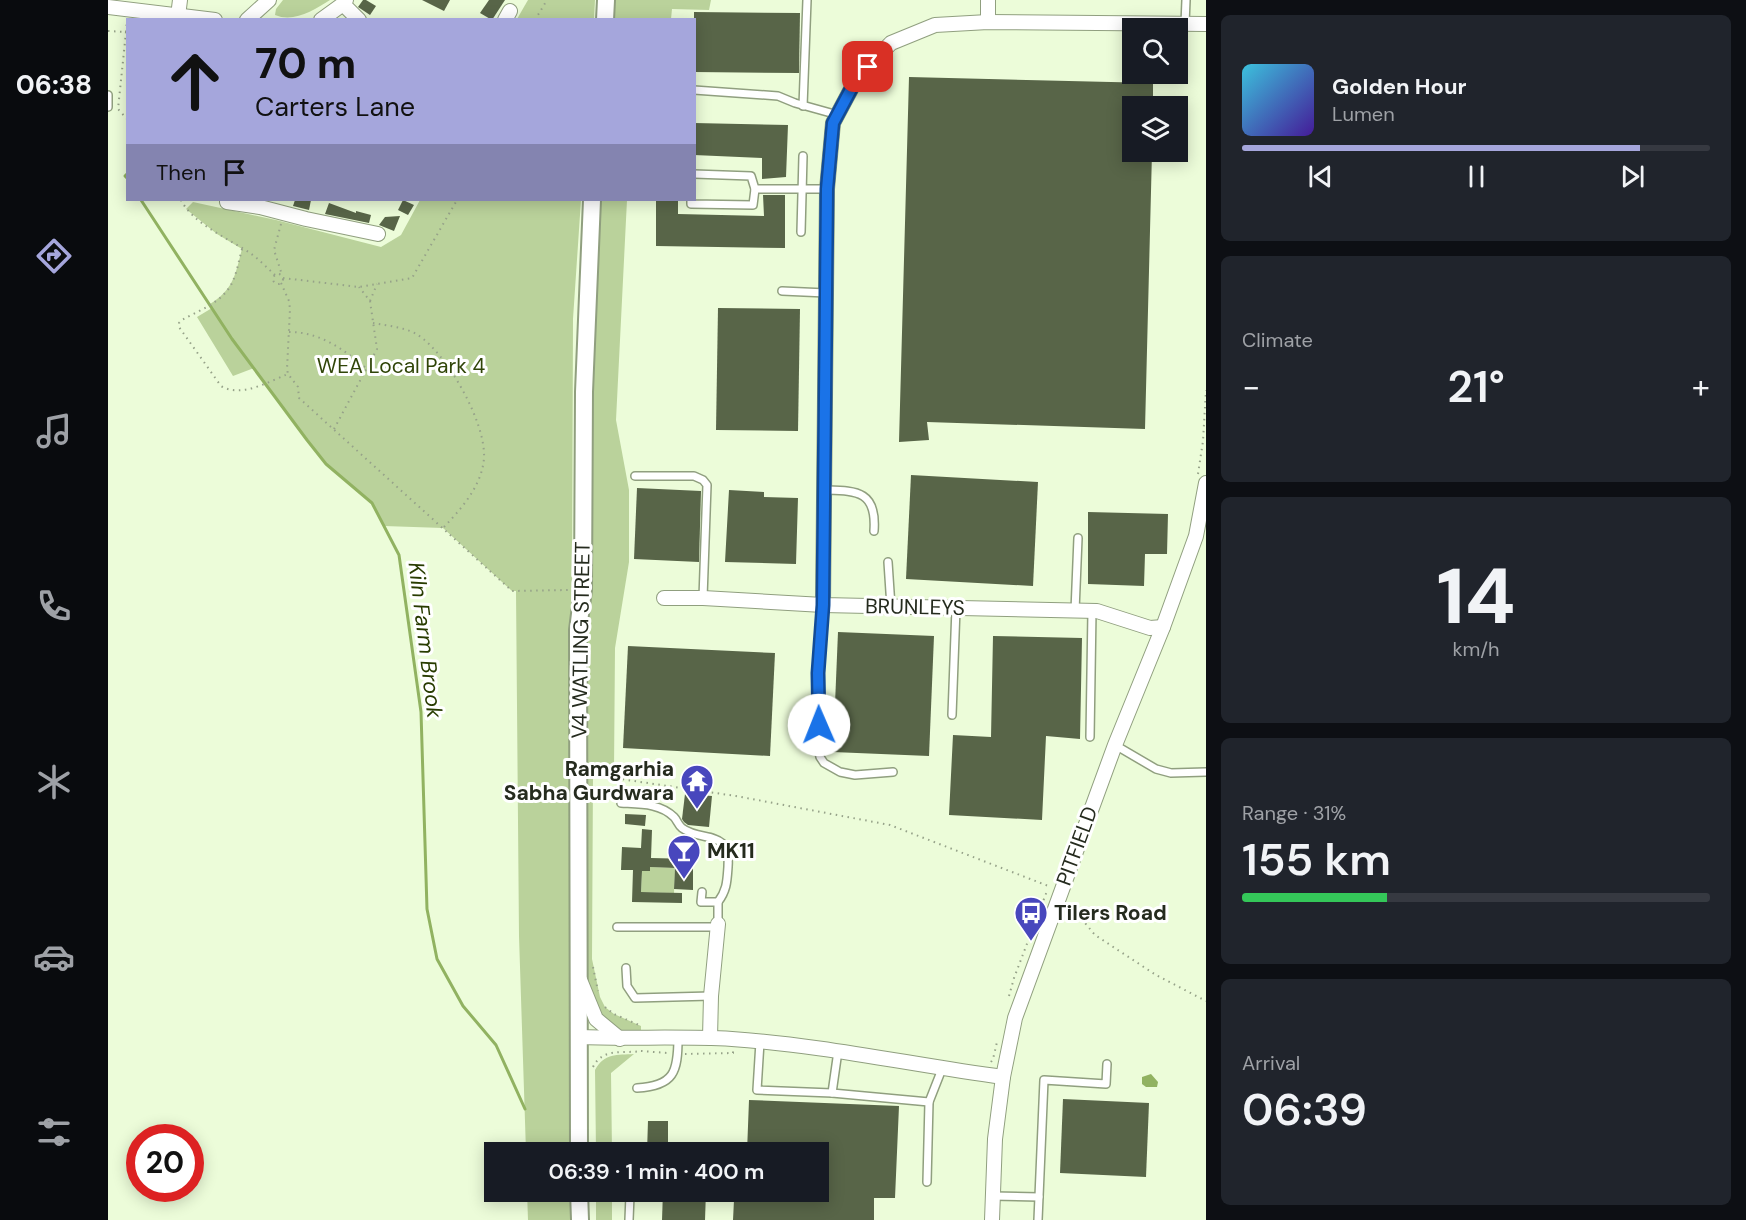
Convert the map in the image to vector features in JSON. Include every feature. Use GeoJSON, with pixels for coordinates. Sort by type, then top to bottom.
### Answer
{"type":"FeatureCollection","features":[{"type":"Feature","properties":{"kind":"street"},"geometry":{"type":"LineString","coordinates":[[178,16],[180,0]]}},
{"type":"Feature","properties":{"kind":"street"},"geometry":{"type":"LineString","coordinates":[[254,18],[269,0]]}},
{"type":"Feature","properties":{"kind":"street"},"geometry":{"type":"LineString","coordinates":[[605,18],[606,0]]}},
{"type":"Feature","properties":{"kind":"street"},"geometry":{"type":"LineString","coordinates":[[988,0],[988,22]]}},
{"type":"Feature","properties":{"kind":"street"},"geometry":{"type":"LineString","coordinates":[[324,18],[344,2],[357,18]]}},
{"type":"Feature","properties":{"kind":"street"},"geometry":{"type":"LineString","coordinates":[[108,8],[163,17],[196,18]]}},
{"type":"Feature","properties":{"kind":"street"},"geometry":{"type":"LineString","coordinates":[[823,605],[827,189],[833,123],[857,78],[891,43],[935,25],[988,22],[1122,23]]}},
{"type":"Feature","properties":{"kind":"street"},"geometry":{"type":"LineString","coordinates":[[1188,24],[1206,24]]}},
{"type":"Feature","properties":{"kind":"street","name":"V4 WATLING STREET"},"geometry":{"type":"LineString","coordinates":[[579,1142],[578,630],[583,590],[584,392],[592,201]]}},
{"type":"Feature","properties":{"kind":"street"},"geometry":{"type":"LineString","coordinates":[[227,202],[260,207],[285,206],[378,234]]}},
{"type":"Feature","properties":{"kind":"street","name":"PITFIELD"},"geometry":{"type":"LineString","coordinates":[[992,1220],[995,1139],[1003,1077],[1015,1018],[1055,889],[1201,537],[1202,482]]}},
{"type":"Feature","properties":{"kind":"street","name":"BRUNLEYS"},"geometry":{"type":"LineString","coordinates":[[664,598],[823,605],[1092,611],[1150,628],[1163,627]]}},
{"type":"Feature","properties":{"kind":"street"},"geometry":{"type":"LineString","coordinates":[[710,1038],[711,996],[718,925]]}},
{"type":"Feature","properties":{"kind":"street"},"geometry":{"type":"LineString","coordinates":[[578,975],[596,1019],[620,1039]]}},
{"type":"Feature","properties":{"kind":"street"},"geometry":{"type":"LineString","coordinates":[[578,1037],[710,1038],[760,1042],[838,1051],[1003,1077]]}},
{"type":"Feature","properties":{"kind":"street"},"geometry":{"type":"LineString","coordinates":[[579,1202],[580,1220]]}},
{"type":"Feature","properties":{"kind":"lane"},"geometry":{"type":"LineString","coordinates":[[803,106],[807,0]]}},
{"type":"Feature","properties":{"kind":"lane"},"geometry":{"type":"LineString","coordinates":[[1185,18],[1186,0]]}},
{"type":"Feature","properties":{"kind":"lane"},"geometry":{"type":"LineString","coordinates":[[696,90],[778,96],[803,106],[838,115]]}},
{"type":"Feature","properties":{"kind":"lane"},"geometry":{"type":"LineString","coordinates":[[108,95],[108,107]]}},
{"type":"Feature","properties":{"kind":"lane"},"geometry":{"type":"LineString","coordinates":[[801,232],[803,156]]}},
{"type":"Feature","properties":{"kind":"lane"},"geometry":{"type":"LineString","coordinates":[[691,201],[691,204],[753,205],[755,189],[751,176],[696,174]]}},
{"type":"Feature","properties":{"kind":"lane"},"geometry":{"type":"LineString","coordinates":[[755,189],[827,189]]}},
{"type":"Feature","properties":{"kind":"lane"},"geometry":{"type":"LineString","coordinates":[[782,291],[826,293]]}},
{"type":"Feature","properties":{"kind":"lane"},"geometry":{"type":"LineString","coordinates":[[635,476],[694,476],[703,480],[707,485],[703,598]]}},
{"type":"Feature","properties":{"kind":"lane"},"geometry":{"type":"LineString","coordinates":[[824,490],[860,493],[870,504],[873,512],[874,531]]}},
{"type":"Feature","properties":{"kind":"lane"},"geometry":{"type":"LineString","coordinates":[[1075,611],[1078,538]]}},
{"type":"Feature","properties":{"kind":"lane"},"geometry":{"type":"LineString","coordinates":[[888,562],[891,607]]}},
{"type":"Feature","properties":{"kind":"lane"},"geometry":{"type":"LineString","coordinates":[[823,605],[818,673],[820,758],[824,763],[840,772],[855,775],[893,772]]}},
{"type":"Feature","properties":{"kind":"lane"},"geometry":{"type":"LineString","coordinates":[[952,715],[956,608]]}},
{"type":"Feature","properties":{"kind":"lane"},"geometry":{"type":"LineString","coordinates":[[1090,737],[1092,611]]}},
{"type":"Feature","properties":{"kind":"lane"},"geometry":{"type":"LineString","coordinates":[[1114,746],[1156,769],[1171,774],[1206,772]]}},
{"type":"Feature","properties":{"kind":"lane"},"geometry":{"type":"LineString","coordinates":[[617,927],[718,925],[718,902],[727,888],[729,859],[728,850],[724,845],[715,839],[683,829],[673,816],[655,805],[621,803]]}},
{"type":"Feature","properties":{"kind":"lane"},"geometry":{"type":"LineString","coordinates":[[702,892],[701,902],[718,902]]}},
{"type":"Feature","properties":{"kind":"lane"},"geometry":{"type":"LineString","coordinates":[[626,968],[627,986],[635,998],[711,996]]}},
{"type":"Feature","properties":{"kind":"lane"},"geometry":{"type":"LineString","coordinates":[[638,1088],[652,1087],[672,1075],[676,1065],[678,1038]]}},
{"type":"Feature","properties":{"kind":"lane"},"geometry":{"type":"LineString","coordinates":[[760,1042],[757,1089],[929,1102]]}},
{"type":"Feature","properties":{"kind":"lane"},"geometry":{"type":"LineString","coordinates":[[832,1093],[838,1051]]}},
{"type":"Feature","properties":{"kind":"lane"},"geometry":{"type":"LineString","coordinates":[[1038,1220],[1044,1080],[1106,1084],[1107,1064]]}},
{"type":"Feature","properties":{"kind":"lane"},"geometry":{"type":"LineString","coordinates":[[927,1182],[929,1102],[942,1069]]}},
{"type":"Feature","properties":{"kind":"lane"},"geometry":{"type":"LineString","coordinates":[[993,1196],[1039,1197]]}},
{"type":"Feature","properties":{"kind":"lane"},"geometry":{"type":"LineString","coordinates":[[629,1220],[630,1202]]}},
{"type":"Feature","properties":{"kind":"path"},"geometry":{"type":"LineString","coordinates":[[536,18],[547,0]]}},
{"type":"Feature","properties":{"kind":"path"},"geometry":{"type":"LineString","coordinates":[[108,31],[126,32],[118,109],[126,118]]}},
{"type":"Feature","properties":{"kind":"path"},"geometry":{"type":"LineString","coordinates":[[182,201],[186,209],[217,234],[252,254],[275,275],[359,287],[412,278],[457,201]]}},
{"type":"Feature","properties":{"kind":"path"},"geometry":{"type":"LineString","coordinates":[[285,206],[274,250],[283,277],[281,283],[289,301],[287,369],[298,387],[299,398],[512,591],[583,590]]}},
{"type":"Feature","properties":{"kind":"path"},"geometry":{"type":"LineString","coordinates":[[242,249],[234,279],[226,293],[182,320],[179,327],[221,386],[227,390],[236,391],[261,385],[288,374]]}},
{"type":"Feature","properties":{"kind":"path"},"geometry":{"type":"LineString","coordinates":[[275,275],[273,278],[275,283],[281,283]]}},
{"type":"Feature","properties":{"kind":"path"},"geometry":{"type":"LineString","coordinates":[[370,301],[377,284]]}},
{"type":"Feature","properties":{"kind":"path"},"geometry":{"type":"LineString","coordinates":[[334,429],[377,349],[370,301],[359,287]]}},
{"type":"Feature","properties":{"kind":"path"},"geometry":{"type":"LineString","coordinates":[[374,322],[412,332],[433,347],[451,370],[477,422],[483,441],[484,458],[480,474],[472,493],[443,528]]}},
{"type":"Feature","properties":{"kind":"path"},"geometry":{"type":"LineString","coordinates":[[289,332],[303,332],[337,345],[367,368]]}},
{"type":"Feature","properties":{"kind":"path"},"geometry":{"type":"LineString","coordinates":[[1202,482],[1206,390]]}},
{"type":"Feature","properties":{"kind":"path"},"geometry":{"type":"LineString","coordinates":[[593,775],[736,796],[890,825],[1055,889],[1095,935],[1156,975],[1206,1000]]}},
{"type":"Feature","properties":{"kind":"path"},"geometry":{"type":"LineString","coordinates":[[1008,1000],[1014,978],[1055,889]]}},
{"type":"Feature","properties":{"kind":"path"},"geometry":{"type":"LineString","coordinates":[[592,959],[600,997]]}},
{"type":"Feature","properties":{"kind":"path"},"geometry":{"type":"LineString","coordinates":[[592,1074],[594,1065],[606,1053],[640,1051],[641,1026],[614,1014],[605,1007]]}},
{"type":"Feature","properties":{"kind":"path"},"geometry":{"type":"LineString","coordinates":[[990,1063],[999,1034]]}},
{"type":"Feature","properties":{"kind":"green space"},"geometry":{"type":"Polygon","coordinates":[[[283,0],[330,0],[304,14],[282,17],[275,15],[276,9],[283,0]]]}},
{"type":"Feature","properties":{"kind":"green space"},"geometry":{"type":"Polygon","coordinates":[[[528,0],[595,0],[594,18],[518,18],[528,0]]]}},
{"type":"Feature","properties":{"kind":"green space"},"geometry":{"type":"Polygon","coordinates":[[[606,0],[711,0],[709,10],[672,9],[671,18],[605,18],[606,0]]]}},
{"type":"Feature","properties":{"kind":"green space","name":"WEA Local Park 4"},"geometry":{"type":"Polygon","coordinates":[[[419,201],[581,201],[573,319],[570,1142],[526,1142],[519,936],[516,591],[512,591],[443,528],[384,526],[372,503],[326,464],[254,368],[233,376],[197,317],[212,308],[210,304],[229,287],[242,249],[217,234],[186,209],[193,202],[276,220],[381,247],[401,235],[419,201]]]}},
{"type":"Feature","properties":{"kind":"green space"},"geometry":{"type":"Polygon","coordinates":[[[592,201],[627,201],[616,420],[629,490],[629,562],[615,648],[614,770],[593,775],[592,959],[600,997],[605,1007],[614,1014],[641,1026],[641,1039],[620,1039],[596,1019],[578,975],[592,201]]]}},
{"type":"Feature","properties":{"kind":"green space"},"geometry":{"type":"Polygon","coordinates":[[[650,867],[675,868],[674,893],[641,892],[642,871],[650,871],[650,867]]]}},
{"type":"Feature","properties":{"kind":"green space"},"geometry":{"type":"Polygon","coordinates":[[[634,1054],[611,1073],[612,1142],[596,1142],[595,1070],[602,1060],[617,1055],[634,1054]]]}},
{"type":"Feature","properties":{"kind":"green space"},"geometry":{"type":"Polygon","coordinates":[[[527,1202],[570,1202],[570,1220],[528,1220],[527,1202]]]}},
{"type":"Feature","properties":{"kind":"green space"},"geometry":{"type":"Polygon","coordinates":[[[596,1202],[612,1202],[612,1220],[596,1220],[596,1202]]]}},
{"type":"Feature","properties":{"kind":"shaded area"},"geometry":{"type":"Polygon","coordinates":[[[1151,1074],[1158,1082],[1157,1087],[1146,1087],[1142,1084],[1142,1077],[1151,1074]]]}},
{"type":"Feature","properties":{"kind":"building"},"geometry":{"type":"Polygon","coordinates":[[[363,0],[376,6],[370,15],[358,7],[363,0]]]}},
{"type":"Feature","properties":{"kind":"building"},"geometry":{"type":"Polygon","coordinates":[[[422,0],[450,0],[444,11],[422,0]]]}},
{"type":"Feature","properties":{"kind":"building"},"geometry":{"type":"Polygon","coordinates":[[[489,0],[505,0],[493,18],[480,13],[489,0]]]}},
{"type":"Feature","properties":{"kind":"building"},"geometry":{"type":"Polygon","coordinates":[[[694,12],[800,13],[799,73],[696,72],[696,18],[694,18],[694,12]]]}},
{"type":"Feature","properties":{"kind":"building"},"geometry":{"type":"Polygon","coordinates":[[[909,77],[1153,84],[1153,96],[1122,96],[1122,162],[1152,162],[1145,429],[927,422],[929,440],[899,442],[909,77]]]}},
{"type":"Feature","properties":{"kind":"building"},"geometry":{"type":"Polygon","coordinates":[[[696,123],[788,125],[786,177],[762,179],[762,158],[696,155],[696,123]]]}},
{"type":"Feature","properties":{"kind":"building"},"geometry":{"type":"Polygon","coordinates":[[[763,195],[785,195],[785,248],[656,246],[656,201],[678,201],[678,214],[764,216],[763,195]]]}},
{"type":"Feature","properties":{"kind":"building"},"geometry":{"type":"Polygon","coordinates":[[[295,201],[311,201],[309,210],[293,206],[295,201]]]}},
{"type":"Feature","properties":{"kind":"building"},"geometry":{"type":"Polygon","coordinates":[[[402,201],[414,205],[408,215],[398,210],[402,201]]]}},
{"type":"Feature","properties":{"kind":"building"},"geometry":{"type":"Polygon","coordinates":[[[329,203],[356,213],[356,211],[371,215],[369,223],[325,214],[329,203]]]}},
{"type":"Feature","properties":{"kind":"building"},"geometry":{"type":"Polygon","coordinates":[[[400,216],[394,231],[379,225],[385,217],[400,216]]]}},
{"type":"Feature","properties":{"kind":"building"},"geometry":{"type":"Polygon","coordinates":[[[718,308],[800,309],[798,431],[716,430],[718,308]]]}},
{"type":"Feature","properties":{"kind":"building"},"geometry":{"type":"Polygon","coordinates":[[[911,475],[1038,482],[1033,586],[906,579],[911,475]]]}},
{"type":"Feature","properties":{"kind":"building"},"geometry":{"type":"Polygon","coordinates":[[[637,488],[701,491],[699,562],[634,559],[637,488]]]}},
{"type":"Feature","properties":{"kind":"building"},"geometry":{"type":"Polygon","coordinates":[[[729,490],[764,492],[764,497],[798,498],[796,564],[725,562],[729,490]]]}},
{"type":"Feature","properties":{"kind":"building"},"geometry":{"type":"Polygon","coordinates":[[[1088,512],[1168,514],[1167,554],[1145,554],[1144,586],[1088,584],[1088,512]]]}},
{"type":"Feature","properties":{"kind":"building"},"geometry":{"type":"Polygon","coordinates":[[[838,632],[934,636],[929,756],[833,752],[838,632]]]}},
{"type":"Feature","properties":{"kind":"building"},"geometry":{"type":"Polygon","coordinates":[[[993,636],[1082,638],[1080,739],[1046,736],[1042,820],[949,815],[953,735],[991,737],[993,636]]]}},
{"type":"Feature","properties":{"kind":"building"},"geometry":{"type":"Polygon","coordinates":[[[628,646],[775,653],[770,756],[623,748],[628,646]]]}},
{"type":"Feature","properties":{"kind":"building","name":"Ramgarhia Sabha Gurdwara"},"geometry":{"type":"Polygon","coordinates":[[[685,794],[712,796],[709,827],[688,825],[684,822],[682,819],[685,794]]]}},
{"type":"Feature","properties":{"kind":"building","name":"Ramgarhia Sabha Gurdwara"},"geometry":{"type":"Polygon","coordinates":[[[625,814],[646,815],[645,826],[625,824],[625,814]]]}},
{"type":"Feature","properties":{"kind":"building","name":"MK11"},"geometry":{"type":"Polygon","coordinates":[[[642,829],[652,830],[651,858],[693,859],[693,890],[674,889],[675,868],[650,867],[650,871],[642,871],[641,892],[682,893],[682,903],[632,902],[633,870],[621,870],[622,847],[641,848],[642,829]]]}},
{"type":"Feature","properties":{"kind":"building"},"geometry":{"type":"Polygon","coordinates":[[[1063,1099],[1149,1103],[1146,1177],[1060,1173],[1063,1099]]]}},
{"type":"Feature","properties":{"kind":"building"},"geometry":{"type":"Polygon","coordinates":[[[749,1100],[899,1106],[895,1198],[874,1198],[874,1220],[733,1220],[734,1202],[829,1202],[829,1142],[747,1142],[749,1100]]]}},
{"type":"Feature","properties":{"kind":"building"},"geometry":{"type":"Polygon","coordinates":[[[648,1121],[668,1121],[668,1142],[647,1142],[648,1121]]]}},
{"type":"Feature","properties":{"kind":"building"},"geometry":{"type":"Polygon","coordinates":[[[663,1202],[706,1202],[705,1220],[662,1220],[663,1202]]]}},
{"type":"Feature","properties":{"kind":"waterway","name":"Kiln Farm Brook"},"geometry":{"type":"LineString","coordinates":[[142,201],[232,339],[307,440],[326,464],[372,503],[399,555],[421,712],[427,909],[437,959],[463,1006],[496,1045],[525,1109]]}},
{"type":"Feature","properties":{"kind":"place","name":"Ramgarhia Sabha Gurdwara"},"geometry":{"type":"Point","coordinates":[697,810]}},
{"type":"Feature","properties":{"kind":"place","name":"MK11"},"geometry":{"type":"Point","coordinates":[684,880]}},
{"type":"Feature","properties":{"kind":"place","name":"Tilers Road"},"geometry":{"type":"Point","coordinates":[1031,942]}},
{"type":"Feature","properties":{"kind":"route"},"geometry":{"type":"LineString","coordinates":[[819,725],[819,642],[823,605],[827,189],[833,123],[857,78],[868,67]]}}]}
